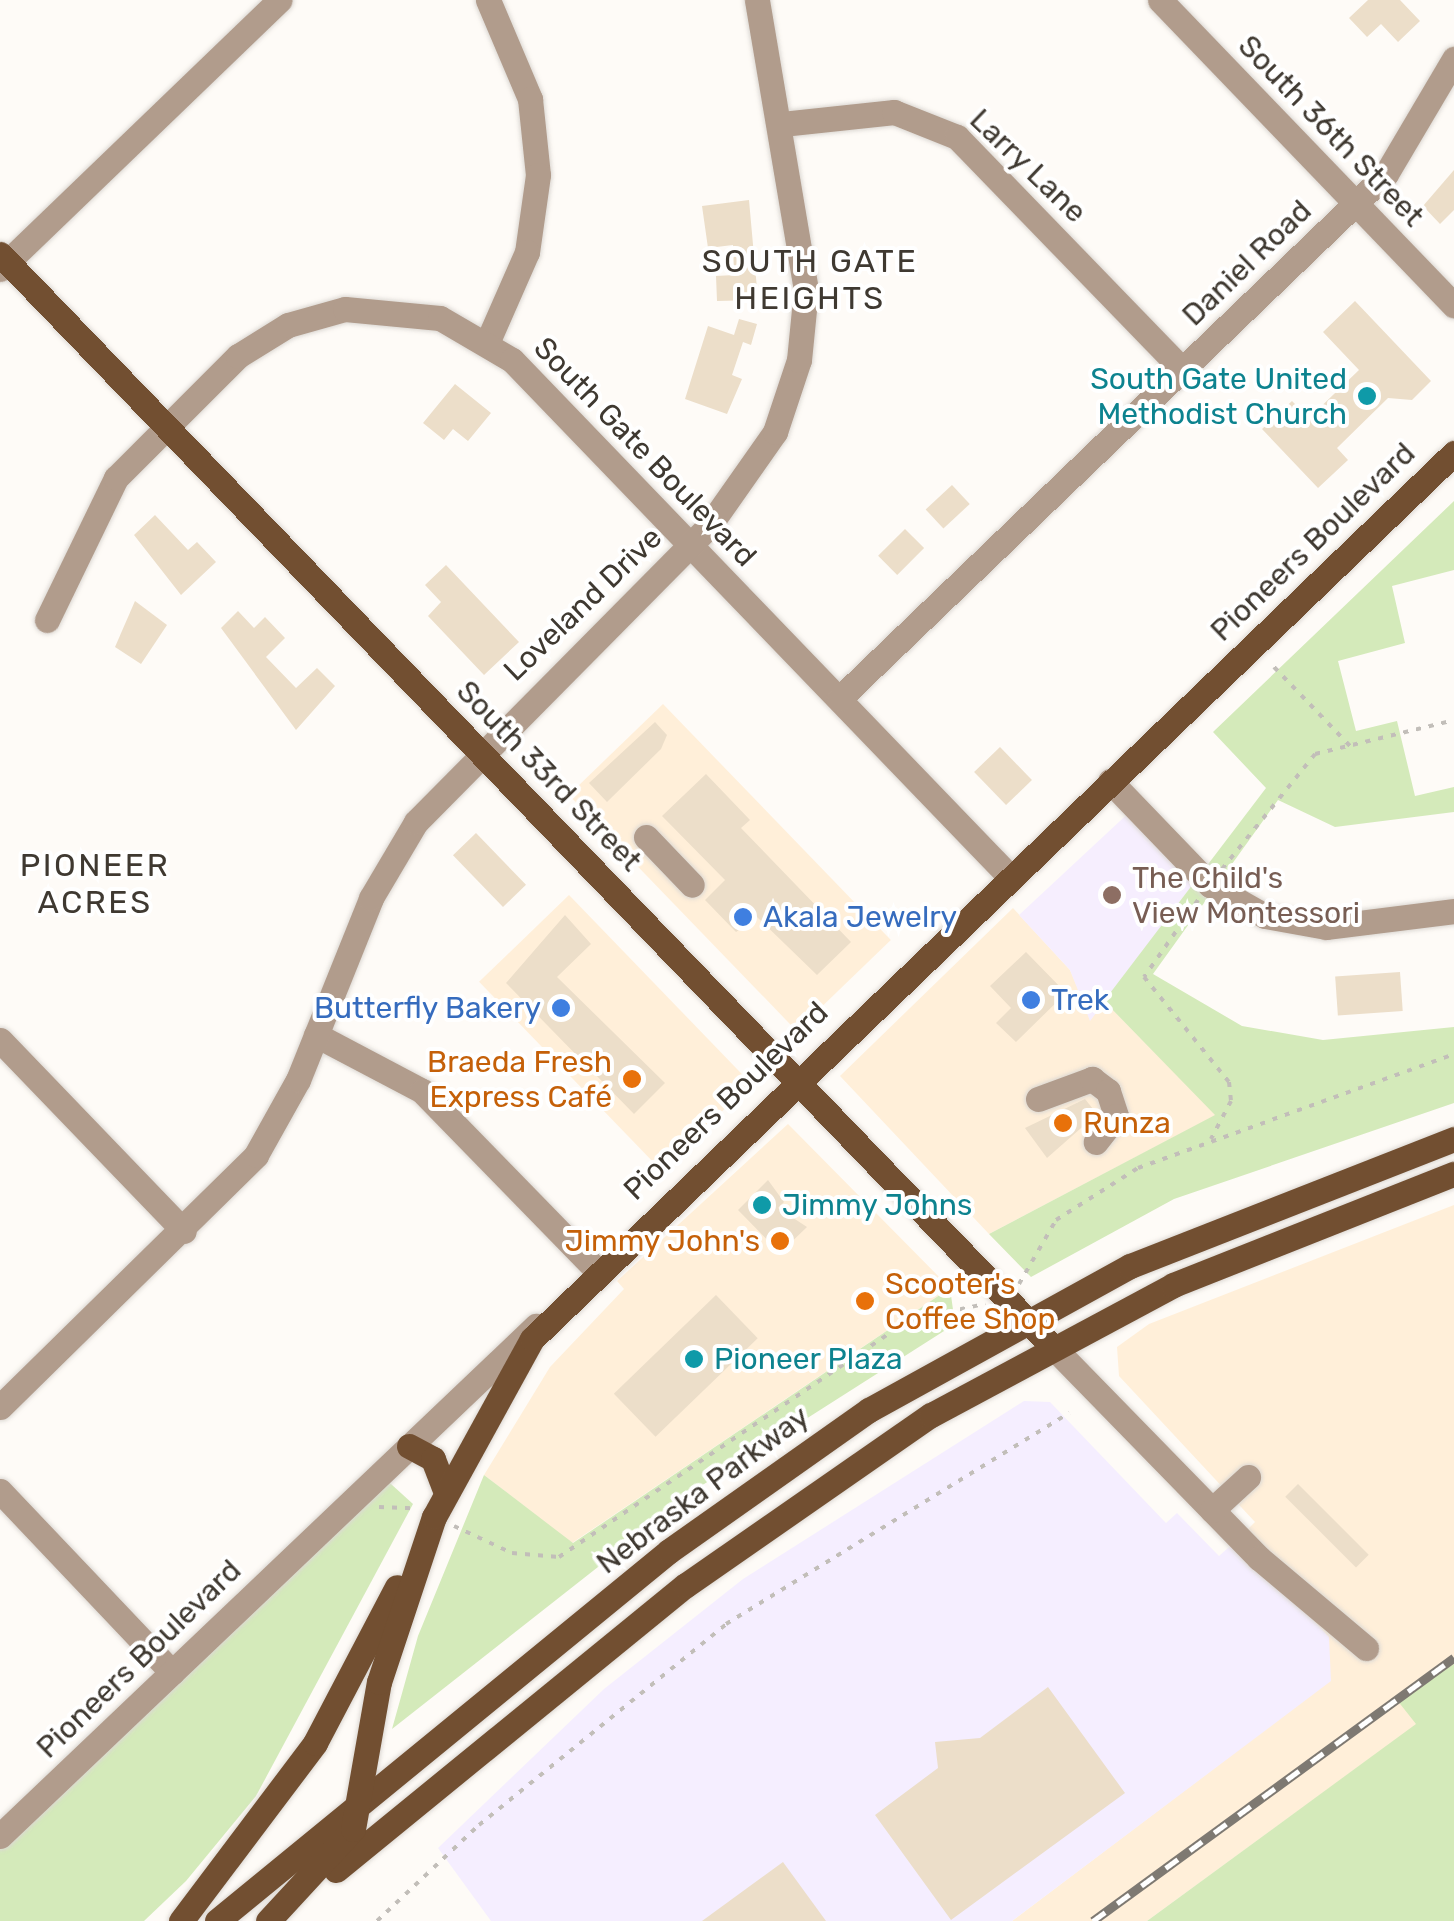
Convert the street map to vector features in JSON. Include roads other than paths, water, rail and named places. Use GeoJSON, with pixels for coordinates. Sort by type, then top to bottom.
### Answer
{"type":"FeatureCollection","features":[{"type":"Feature","properties":{"kind":"main road","name":"South 33rd Street"},"geometry":{"type":"LineString","coordinates":[[3,262],[166,426],[1050,1344]]}},
{"type":"Feature","properties":{"kind":"main road","name":"Pioneers Boulevard"},"geometry":{"type":"LineString","coordinates":[[565,1299],[1454,453]]}},
{"type":"Feature","properties":{"kind":"main road","name":"Nebraska Parkway"},"geometry":{"type":"LineString","coordinates":[[218,1921],[763,1481],[1024,1319],[1234,1220],[1454,1139]]}},
{"type":"Feature","properties":{"kind":"main road"},"geometry":{"type":"LineString","coordinates":[[271,1921],[728,1553],[1050,1344],[1241,1256],[1454,1174]]}},
{"type":"Feature","properties":{"kind":"main road"},"geometry":{"type":"LineString","coordinates":[[271,1921],[340,1850],[360,1804],[379,1682],[445,1490],[501,1386],[565,1299]]}},
{"type":"Feature","properties":{"kind":"main road"},"geometry":{"type":"LineString","coordinates":[[409,1446],[433,1459],[445,1490]]}},
{"type":"Feature","properties":{"kind":"main road"},"geometry":{"type":"LineString","coordinates":[[181,1921],[315,1742],[434,1517]]}},
{"type":"Feature","properties":{"kind":"street"},"geometry":{"type":"LineString","coordinates":[[3,262],[280,0]]}},
{"type":"Feature","properties":{"kind":"street"},"geometry":{"type":"LineString","coordinates":[[488,0],[525,82],[538,175],[527,252],[488,342]]}},
{"type":"Feature","properties":{"kind":"street","name":"Loveland Drive"},"geometry":{"type":"LineString","coordinates":[[0,1406],[184,1232],[256,1155],[316,1035],[392,856],[480,751],[690,544],[755,468],[799,360],[804,255],[757,0]]}},
{"type":"Feature","properties":{"kind":"street","name":"South 36th Street"},"geometry":{"type":"LineString","coordinates":[[1160,0],[1454,306]]}},
{"type":"Feature","properties":{"kind":"street","name":"Daniel Road"},"geometry":{"type":"LineString","coordinates":[[839,699],[1356,204],[1404,150],[1454,59]]}},
{"type":"Feature","properties":{"kind":"street","name":"Larry Lane"},"geometry":{"type":"LineString","coordinates":[[782,124],[894,112],[957,137],[1182,370]]}},
{"type":"Feature","properties":{"kind":"street","name":"South Gate Boulevard"},"geometry":{"type":"LineString","coordinates":[[47,620],[96,507],[166,426],[238,356],[316,314],[411,310],[488,342],[690,544],[1009,876]]}},
{"type":"Feature","properties":{"kind":"street"},"geometry":{"type":"LineString","coordinates":[[1110,781],[1210,884],[1265,916],[1338,927],[1454,911]]}},
{"type":"Feature","properties":{"kind":"street"},"geometry":{"type":"LineString","coordinates":[[646,837],[692,886]]}},
{"type":"Feature","properties":{"kind":"street"},"geometry":{"type":"LineString","coordinates":[[316,1035],[422,1090],[596,1269]]}},
{"type":"Feature","properties":{"kind":"street"},"geometry":{"type":"LineString","coordinates":[[0,1040],[184,1232]]}},
{"type":"Feature","properties":{"kind":"street"},"geometry":{"type":"LineString","coordinates":[[1038,1098],[1079,1081],[1100,1085],[1116,1116],[1096,1142]]}},
{"type":"Feature","properties":{"kind":"street","name":"Pioneers Boulevard"},"geometry":{"type":"LineString","coordinates":[[0,1836],[565,1299]]}},
{"type":"Feature","properties":{"kind":"street"},"geometry":{"type":"LineString","coordinates":[[1050,1344],[1212,1510],[1366,1648]]}},
{"type":"Feature","properties":{"kind":"street"},"geometry":{"type":"LineString","coordinates":[[1212,1510],[1248,1477]]}},
{"type":"Feature","properties":{"kind":"street"},"geometry":{"type":"LineString","coordinates":[[0,1491],[172,1672]]}},
{"type":"Feature","properties":{"kind":"railway"},"geometry":{"type":"LineString","coordinates":[[1093,1921],[1454,1658]]}},
{"type":"Feature","properties":{"kind":"place","name":"South Gate United Methodist Church"},"geometry":{"type":"Point","coordinates":[1367,396]}},
{"type":"Feature","properties":{"kind":"place","name":"The Child's View Montessori"},"geometry":{"type":"Point","coordinates":[1112,895]}},
{"type":"Feature","properties":{"kind":"place","name":"Akala Jewelry"},"geometry":{"type":"Point","coordinates":[743,917]}},
{"type":"Feature","properties":{"kind":"place","name":"Trek"},"geometry":{"type":"Point","coordinates":[1031,1000]}},
{"type":"Feature","properties":{"kind":"place","name":"Butterfly Bakery"},"geometry":{"type":"Point","coordinates":[561,1008]}},
{"type":"Feature","properties":{"kind":"place","name":"Braeda Fresh Express Café"},"geometry":{"type":"Point","coordinates":[632,1079]}},
{"type":"Feature","properties":{"kind":"place","name":"Runza"},"geometry":{"type":"Point","coordinates":[1063,1123]}},
{"type":"Feature","properties":{"kind":"place","name":"Jimmy Johns"},"geometry":{"type":"Point","coordinates":[762,1205]}},
{"type":"Feature","properties":{"kind":"place","name":"Jimmy John's"},"geometry":{"type":"Point","coordinates":[780,1241]}},
{"type":"Feature","properties":{"kind":"place","name":"Scooter's Coffee Shop"},"geometry":{"type":"Point","coordinates":[865,1301]}},
{"type":"Feature","properties":{"kind":"place","name":"Pioneer Plaza"},"geometry":{"type":"Point","coordinates":[694,1359]}},
{"type":"Feature","properties":{"kind":"district","name":"SOUTH GATE HEIGHTS"},"geometry":{"type":"Point","coordinates":[810,280]}},
{"type":"Feature","properties":{"kind":"district","name":"PIONEER ACRES"},"geometry":{"type":"Point","coordinates":[95,884]}}]}
